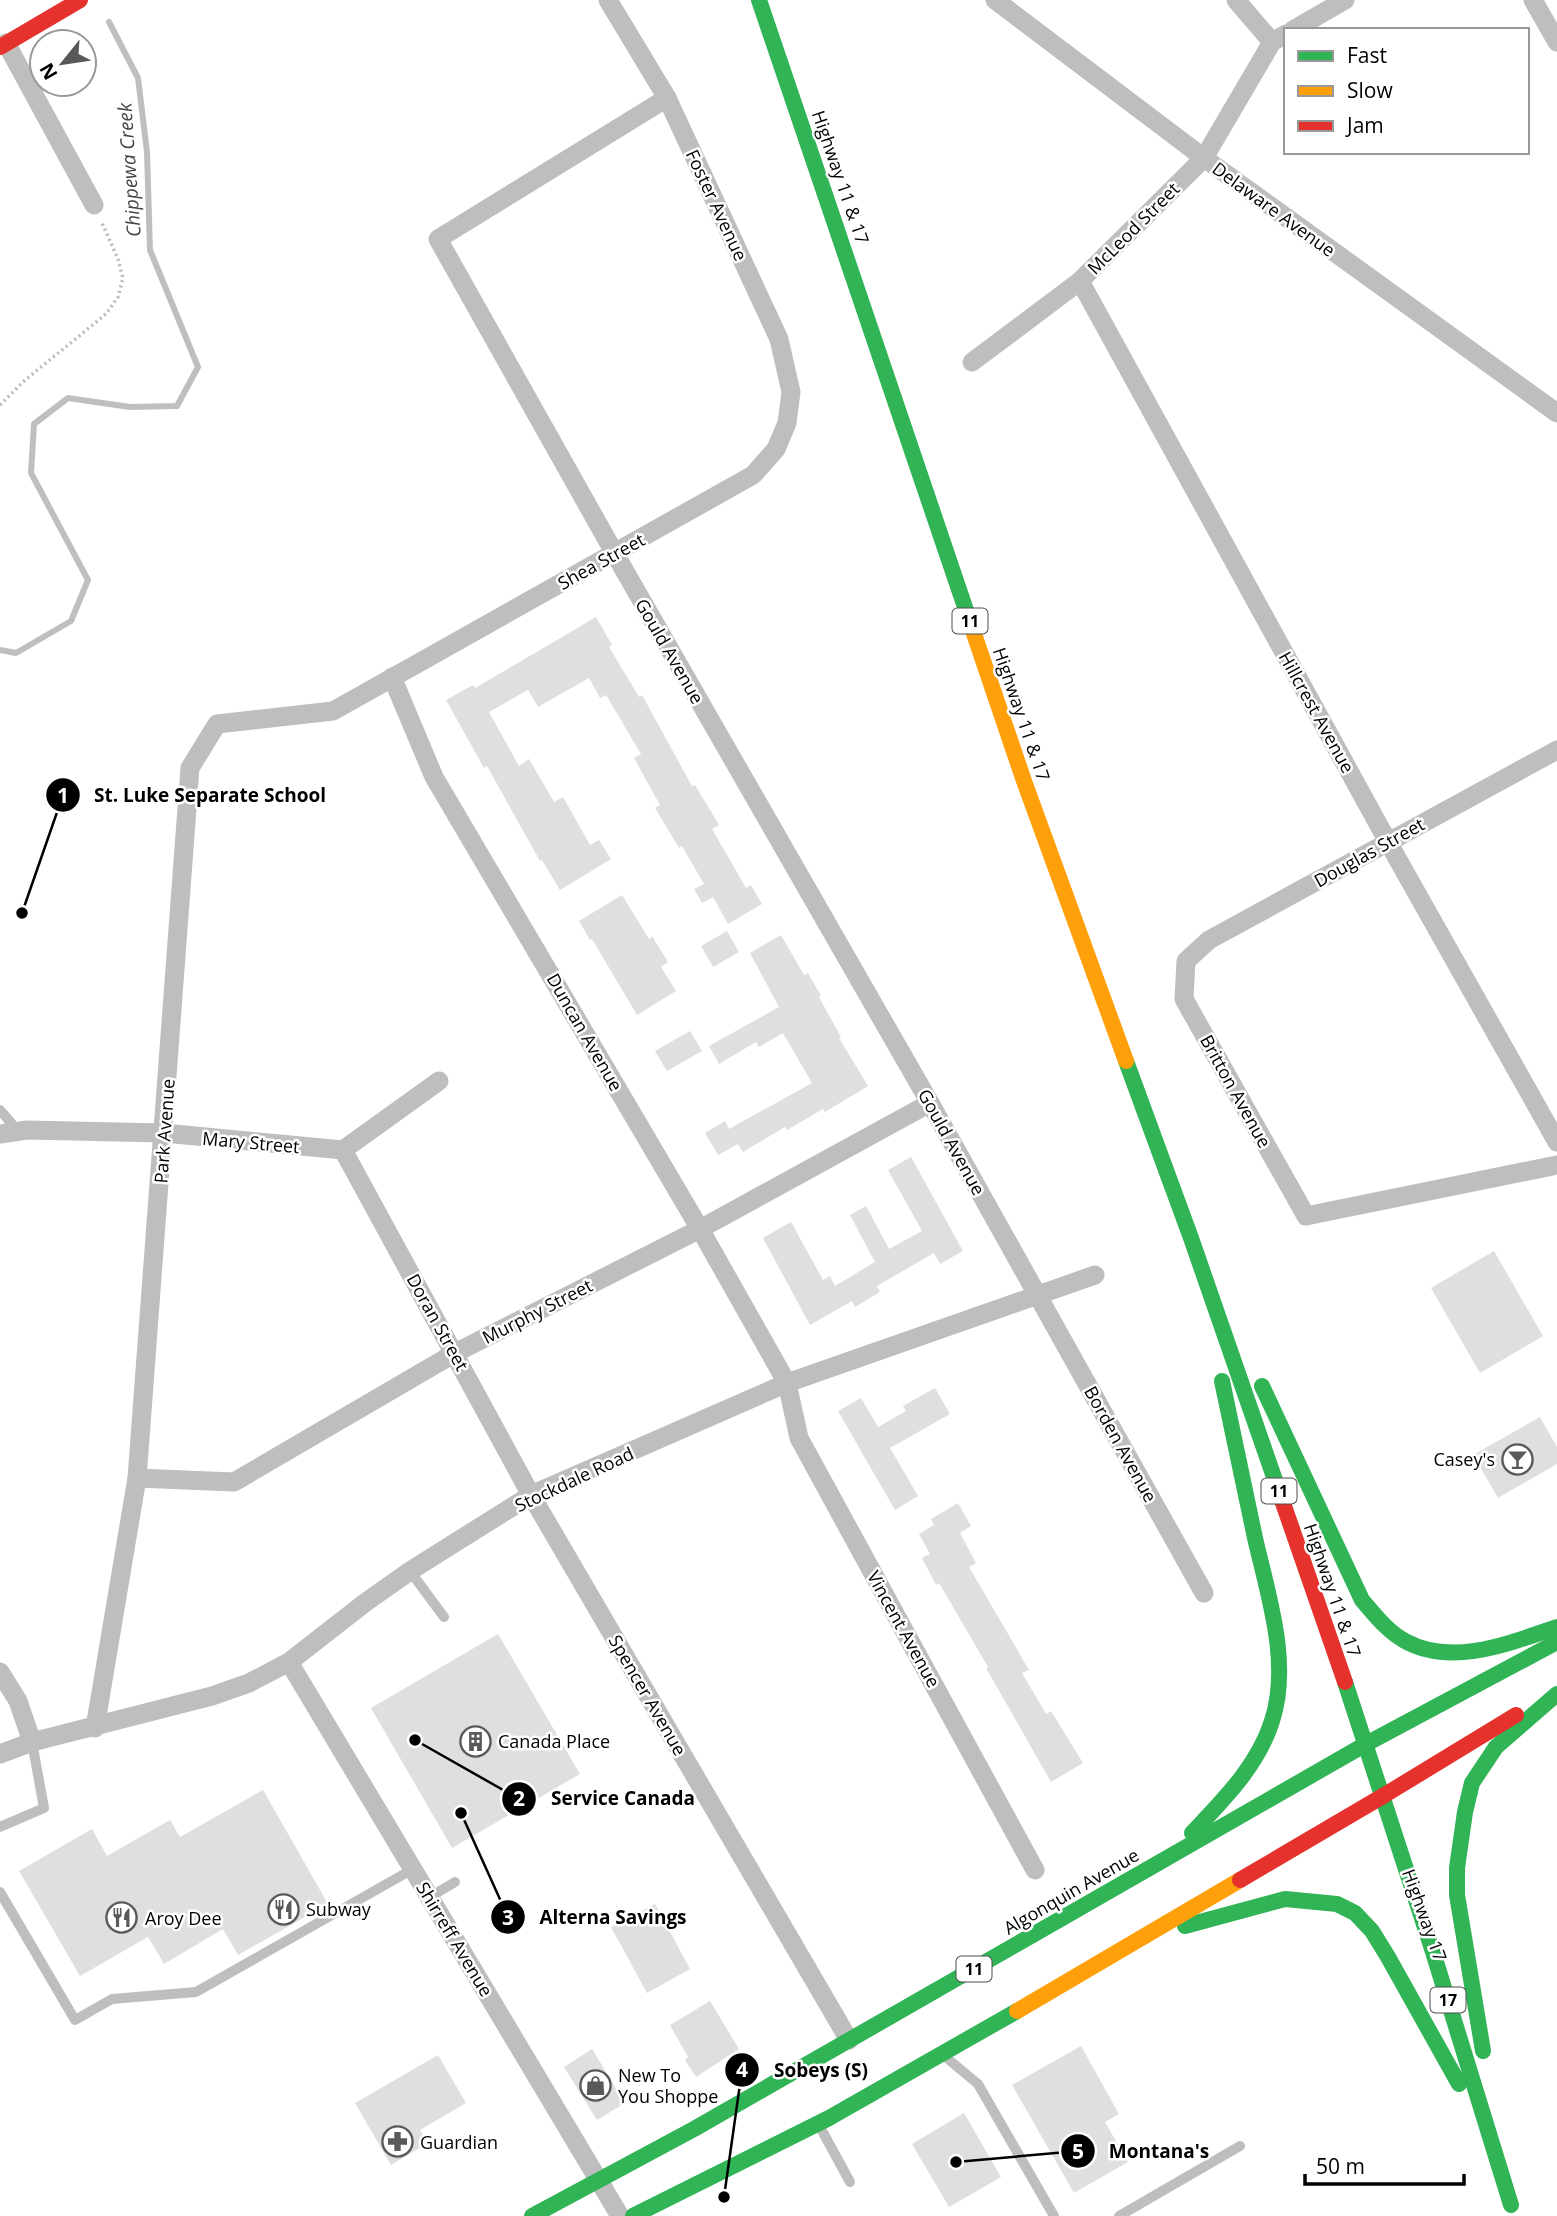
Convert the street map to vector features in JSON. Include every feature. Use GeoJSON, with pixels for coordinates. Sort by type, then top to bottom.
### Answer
{"type":"FeatureCollection","features":[{"type":"Feature","properties":{"kind":"main road"},"geometry":{"type":"LineString","coordinates":[[3,45],[80,0]]}},
{"type":"Feature","properties":{"kind":"main road","name":"Highway 11 & 17"},"geometry":{"type":"LineString","coordinates":[[759,0],[1024,780],[1191,1238],[1383,1796]]}},
{"type":"Feature","properties":{"kind":"main road"},"geometry":{"type":"LineString","coordinates":[[1191,1238],[1362,1600],[1374,1617],[1407,1643],[1422,1650],[1447,1654],[1466,1654],[1496,1648],[1557,1627]]}},
{"type":"Feature","properties":{"kind":"main road"},"geometry":{"type":"LineString","coordinates":[[1168,1858],[1230,1793],[1259,1751],[1277,1703],[1278,1676],[1272,1615],[1191,1238]]}},
{"type":"Feature","properties":{"kind":"main road","name":"Highway 11 & 17"},"geometry":{"type":"LineString","coordinates":[[1191,1238],[1288,1569]]}},
{"type":"Feature","properties":{"kind":"main road","name":"Algonquin Avenue"},"geometry":{"type":"LineString","coordinates":[[532,2216],[599,2181],[1168,1858],[1349,1761],[1366,1744],[1557,1642]]}},
{"type":"Feature","properties":{"kind":"main road"},"geometry":{"type":"LineString","coordinates":[[633,2216],[817,2124],[943,2054],[1137,1939],[1369,1814],[1383,1796],[1557,1692]]}},
{"type":"Feature","properties":{"kind":"main road"},"geometry":{"type":"LineString","coordinates":[[1513,2211],[1471,1989],[1457,1895],[1459,1838],[1472,1783],[1503,1741],[1557,1692]]}},
{"type":"Feature","properties":{"kind":"main road"},"geometry":{"type":"LineString","coordinates":[[1341,1737],[1349,1761]]}},
{"type":"Feature","properties":{"kind":"main road"},"geometry":{"type":"LineString","coordinates":[[1359,1789],[1369,1814]]}},
{"type":"Feature","properties":{"kind":"main road","name":"Highway 17"},"geometry":{"type":"LineString","coordinates":[[1383,1796],[1513,2211]]}},
{"type":"Feature","properties":{"kind":"main road"},"geometry":{"type":"LineString","coordinates":[[1137,1939],[1285,1899],[1337,1904],[1355,1913],[1372,1931],[1388,1957],[1472,2107],[1513,2211]]}},
{"type":"Feature","properties":{"kind":"main road","name":"Highway 17"},"geometry":{"type":"LineString","coordinates":[[1402,1909],[1513,2211]]}},
{"type":"Feature","properties":{"kind":"street","name":"Foster Avenue"},"geometry":{"type":"LineString","coordinates":[[608,0],[667,98],[779,338],[791,392],[787,422]]}},
{"type":"Feature","properties":{"kind":"street","name":"Delaware Avenue"},"geometry":{"type":"LineString","coordinates":[[995,0],[1204,158],[1557,413]]}},
{"type":"Feature","properties":{"kind":"street"},"geometry":{"type":"LineString","coordinates":[[1236,0],[1279,38]]}},
{"type":"Feature","properties":{"kind":"street"},"geometry":{"type":"LineString","coordinates":[[1296,28],[1345,0]]}},
{"type":"Feature","properties":{"kind":"street"},"geometry":{"type":"LineString","coordinates":[[1533,0],[1557,42]]}},
{"type":"Feature","properties":{"kind":"street","name":"McLeod Street"},"geometry":{"type":"LineString","coordinates":[[972,362],[1080,281],[1204,158],[1279,38]]}},
{"type":"Feature","properties":{"kind":"street"},"geometry":{"type":"LineString","coordinates":[[3,45],[94,205]]}},
{"type":"Feature","properties":{"kind":"street","name":"Gould Avenue"},"geometry":{"type":"LineString","coordinates":[[667,98],[438,239],[1038,1295]]}},
{"type":"Feature","properties":{"kind":"street","name":"Hillcrest Avenue"},"geometry":{"type":"LineString","coordinates":[[1080,281],[1388,842],[1557,1142]]}},
{"type":"Feature","properties":{"kind":"street","name":"Shea Street"},"geometry":{"type":"LineString","coordinates":[[392,677],[753,475],[776,449],[787,422]]}},
{"type":"Feature","properties":{"kind":"street","name":"Park Avenue"},"geometry":{"type":"LineString","coordinates":[[95,1728],[137,1478],[190,768],[217,724],[333,711],[392,677]]}},
{"type":"Feature","properties":{"kind":"street","name":"Duncan Avenue"},"geometry":{"type":"LineString","coordinates":[[392,677],[434,777],[700,1228],[787,1383]]}},
{"type":"Feature","properties":{"kind":"street","name":"Douglas Street"},"geometry":{"type":"LineString","coordinates":[[1186,961],[1209,940],[1557,750]]}},
{"type":"Feature","properties":{"kind":"street","name":"Britton Avenue"},"geometry":{"type":"LineString","coordinates":[[1186,961],[1184,999],[1306,1216],[1557,1164]]}},
{"type":"Feature","properties":{"kind":"street"},"geometry":{"type":"LineString","coordinates":[[343,1150],[439,1081]]}},
{"type":"Feature","properties":{"kind":"street","name":"Murphy Street"},"geometry":{"type":"LineString","coordinates":[[137,1478],[234,1482],[455,1353],[700,1228],[930,1103]]}},
{"type":"Feature","properties":{"kind":"street","name":"Mary Street"},"geometry":{"type":"LineString","coordinates":[[9,1132],[164,1133],[343,1150]]}},
{"type":"Feature","properties":{"kind":"street","name":"Doran Street"},"geometry":{"type":"LineString","coordinates":[[343,1150],[531,1495]]}},
{"type":"Feature","properties":{"kind":"street","name":"Stockdale Road"},"geometry":{"type":"LineString","coordinates":[[0,1754],[32,1742],[95,1728],[212,1696],[248,1683],[289,1662],[410,1571],[531,1495],[787,1383],[1095,1275]]}},
{"type":"Feature","properties":{"kind":"street","name":"Borden Avenue"},"geometry":{"type":"LineString","coordinates":[[1038,1295],[1204,1593]]}},
{"type":"Feature","properties":{"kind":"street","name":"Vincent Avenue"},"geometry":{"type":"LineString","coordinates":[[787,1383],[799,1438],[1035,1870]]}},
{"type":"Feature","properties":{"kind":"street","name":"Spencer Avenue"},"geometry":{"type":"LineString","coordinates":[[531,1495],[849,2040]]}},
{"type":"Feature","properties":{"kind":"street","name":"Shirreff Avenue"},"geometry":{"type":"LineString","coordinates":[[289,1662],[620,2216]]}},
{"type":"Feature","properties":{"kind":"street"},"geometry":{"type":"LineString","coordinates":[[0,1672],[18,1701],[32,1742]]}},
{"type":"Feature","properties":{"kind":"lane"},"geometry":{"type":"LineString","coordinates":[[0,1110],[9,1132]]}},
{"type":"Feature","properties":{"kind":"lane"},"geometry":{"type":"LineString","coordinates":[[410,1571],[444,1617]]}},
{"type":"Feature","properties":{"kind":"lane"},"geometry":{"type":"LineString","coordinates":[[0,1827],[44,1808],[32,1742]]}},
{"type":"Feature","properties":{"kind":"lane"},"geometry":{"type":"LineString","coordinates":[[0,1892],[75,2020],[113,1999],[196,1992],[413,1869]]}},
{"type":"Feature","properties":{"kind":"lane"},"geometry":{"type":"LineString","coordinates":[[430,1897],[455,1882]]}},
{"type":"Feature","properties":{"kind":"lane"},"geometry":{"type":"LineString","coordinates":[[943,2054],[978,2084],[1054,2216]]}},
{"type":"Feature","properties":{"kind":"lane"},"geometry":{"type":"LineString","coordinates":[[817,2124],[850,2182]]}},
{"type":"Feature","properties":{"kind":"lane"},"geometry":{"type":"LineString","coordinates":[[1119,2216],[1240,2146]]}},
{"type":"Feature","properties":{"kind":"path"},"geometry":{"type":"LineString","coordinates":[[0,405],[24,381],[106,314],[118,297],[123,278],[118,259],[94,205]]}},
{"type":"Feature","properties":{"kind":"building"},"geometry":{"type":"Polygon","coordinates":[[[596,617],[612,645],[609,647],[639,697],[642,695],[692,786],[695,785],[719,825],[712,829],[746,888],[751,885],[762,904],[728,924],[713,897],[702,903],[694,889],[704,884],[682,846],[679,848],[655,808],[660,805],[634,758],[641,754],[606,695],[600,698],[589,678],[538,707],[528,690],[489,712],[519,766],[529,759],[554,802],[563,797],[590,845],[599,840],[611,859],[560,890],[542,860],[540,861],[487,766],[484,768],[446,700],[473,685],[475,688],[596,617]]]}},
{"type":"Feature","properties":{"kind":"building"},"geometry":{"type":"Polygon","coordinates":[[[622,895],[649,939],[652,936],[668,962],[661,967],[676,991],[637,1015],[579,921],[622,895]]]}},
{"type":"Feature","properties":{"kind":"building"},"geometry":{"type":"Polygon","coordinates":[[[727,931],[739,952],[713,967],[701,946],[727,931]]]}},
{"type":"Feature","properties":{"kind":"building"},"geometry":{"type":"Polygon","coordinates":[[[781,935],[804,975],[808,973],[841,1037],[839,1038],[868,1086],[825,1112],[823,1109],[787,1130],[785,1127],[743,1152],[738,1144],[718,1155],[705,1133],[725,1121],[729,1129],[812,1083],[783,1033],[759,1047],[756,1042],[719,1064],[709,1046],[779,1007],[750,953],[781,935]]]}},
{"type":"Feature","properties":{"kind":"building"},"geometry":{"type":"Polygon","coordinates":[[[690,1031],[702,1051],[667,1071],[655,1051],[690,1031]]]}},
{"type":"Feature","properties":{"kind":"building"},"geometry":{"type":"Polygon","coordinates":[[[911,1157],[963,1251],[940,1264],[934,1253],[877,1286],[880,1292],[855,1307],[852,1301],[810,1325],[763,1238],[791,1222],[823,1280],[830,1276],[835,1286],[875,1262],[850,1215],[866,1206],[889,1249],[922,1231],[888,1170],[911,1157]]]}},
{"type":"Feature","properties":{"kind":"building"},"geometry":{"type":"Polygon","coordinates":[[[1494,1251],[1543,1336],[1480,1373],[1431,1288],[1494,1251]]]}},
{"type":"Feature","properties":{"kind":"building"},"geometry":{"type":"Polygon","coordinates":[[[935,1388],[950,1414],[890,1448],[918,1496],[895,1510],[838,1411],[861,1398],[878,1427],[906,1411],[903,1406],[935,1388]]]}},
{"type":"Feature","properties":{"kind":"building"},"geometry":{"type":"Polygon","coordinates":[[[1540,1417],[1557,1447],[1557,1464],[1498,1498],[1473,1455],[1540,1417]]]}},
{"type":"Feature","properties":{"kind":"building"},"geometry":{"type":"Polygon","coordinates":[[[958,1503],[971,1526],[960,1533],[976,1563],[969,1567],[1029,1670],[1022,1673],[1046,1714],[1051,1711],[1083,1763],[1051,1782],[986,1668],[988,1667],[922,1558],[930,1554],[919,1534],[934,1525],[931,1519],[958,1503]]]}},
{"type":"Feature","properties":{"kind":"building","name":"Canada Place"},"geometry":{"type":"Polygon","coordinates":[[[498,1634],[580,1774],[452,1848],[371,1708],[498,1634]]]}},
{"type":"Feature","properties":{"kind":"building"},"geometry":{"type":"Polygon","coordinates":[[[263,1790],[328,1904],[238,1955],[223,1929],[164,1964],[148,1937],[80,1976],[19,1871],[92,1829],[107,1856],[170,1820],[180,1837],[263,1790]]]}},
{"type":"Feature","properties":{"kind":"building"},"geometry":{"type":"Polygon","coordinates":[[[655,1904],[690,1969],[647,1993],[611,1927],[655,1904]]]}},
{"type":"Feature","properties":{"kind":"building"},"geometry":{"type":"Polygon","coordinates":[[[710,2001],[739,2049],[696,2077],[685,2060],[688,2057],[670,2025],[710,2001]]]}},
{"type":"Feature","properties":{"kind":"building"},"geometry":{"type":"Polygon","coordinates":[[[1081,2046],[1119,2114],[1105,2122],[1128,2162],[1074,2193],[1012,2085],[1081,2046]]]}},
{"type":"Feature","properties":{"kind":"building","name":"New To You Shoppe"},"geometry":{"type":"Polygon","coordinates":[[[592,2049],[625,2103],[597,2120],[564,2067],[592,2049]]]}},
{"type":"Feature","properties":{"kind":"building"},"geometry":{"type":"Polygon","coordinates":[[[438,2055],[466,2103],[420,2130],[428,2143],[391,2165],[355,2103],[438,2055]]]}},
{"type":"Feature","properties":{"kind":"building"},"geometry":{"type":"Polygon","coordinates":[[[964,2113],[1001,2177],[949,2207],[912,2144],[964,2113]]]}},
{"type":"Feature","properties":{"kind":"waterway","name":"Chippewa Creek"},"geometry":{"type":"LineString","coordinates":[[0,650],[16,653],[71,621],[88,580],[31,473],[34,424],[68,398],[130,407],[177,406],[198,367],[150,250],[147,152],[138,78],[109,22]]}},
{"type":"Feature","properties":{"kind":"traffic: fast"},"geometry":{"type":"LineString","coordinates":[[759,0],[970,622]]}},
{"type":"Feature","properties":{"kind":"traffic: fast"},"geometry":{"type":"LineString","coordinates":[[1126,1061],[1283,1503]]}},
{"type":"Feature","properties":{"kind":"traffic: fast"},"geometry":{"type":"LineString","coordinates":[[1192,1833],[1238,1782],[1258,1753],[1272,1721],[1279,1676],[1276,1629],[1222,1381]]}},
{"type":"Feature","properties":{"kind":"traffic: fast"},"geometry":{"type":"LineString","coordinates":[[1262,1386],[1362,1600],[1393,1632],[1423,1649],[1461,1652],[1501,1645],[1557,1627]]}},
{"type":"Feature","properties":{"kind":"traffic: fast"},"geometry":{"type":"LineString","coordinates":[[1366,1744],[1557,1642]]}},
{"type":"Feature","properties":{"kind":"traffic: fast"},"geometry":{"type":"LineString","coordinates":[[1345,1682],[1433,1952],[1511,2205]]}},
{"type":"Feature","properties":{"kind":"traffic: fast"},"geometry":{"type":"LineString","coordinates":[[1483,2051],[1457,1895],[1457,1868],[1465,1812],[1472,1783],[1496,1747],[1557,1694]]}},
{"type":"Feature","properties":{"kind":"traffic: fast"},"geometry":{"type":"LineString","coordinates":[[532,2216],[694,2129],[1366,1744]]}},
{"type":"Feature","properties":{"kind":"traffic: fast"},"geometry":{"type":"LineString","coordinates":[[1185,1926],[1285,1899],[1337,1904],[1355,1913],[1372,1931],[1388,1957],[1459,2084]]}},
{"type":"Feature","properties":{"kind":"traffic: fast"},"geometry":{"type":"LineString","coordinates":[[633,2216],[829,2118],[1017,2011]]}},
{"type":"Feature","properties":{"kind":"traffic: slow"},"geometry":{"type":"LineString","coordinates":[[970,622],[1024,781],[1126,1061]]}},
{"type":"Feature","properties":{"kind":"traffic: slow"},"geometry":{"type":"LineString","coordinates":[[1017,2011],[1240,1880]]}},
{"type":"Feature","properties":{"kind":"traffic: jam"},"geometry":{"type":"LineString","coordinates":[[0,47],[80,0]]}},
{"type":"Feature","properties":{"kind":"traffic: jam"},"geometry":{"type":"LineString","coordinates":[[1283,1503],[1345,1682]]}},
{"type":"Feature","properties":{"kind":"traffic: jam"},"geometry":{"type":"LineString","coordinates":[[1383,1796],[1516,1715]]}},
{"type":"Feature","properties":{"kind":"traffic: jam"},"geometry":{"type":"LineString","coordinates":[[1240,1880],[1383,1796]]}},
{"type":"Feature","properties":{"kind":"place","name":"St. Luke Separate School"},"geometry":{"type":"Point","coordinates":[22,913]}},
{"type":"Feature","properties":{"kind":"place","name":"Casey's"},"geometry":{"type":"Point","coordinates":[1518,1459]}},
{"type":"Feature","properties":{"kind":"place","name":"Service Canada"},"geometry":{"type":"Point","coordinates":[415,1740]}},
{"type":"Feature","properties":{"kind":"place","name":"Canada Place"},"geometry":{"type":"Point","coordinates":[475,1741]}},
{"type":"Feature","properties":{"kind":"place","name":"Alterna Savings"},"geometry":{"type":"Point","coordinates":[461,1813]}},
{"type":"Feature","properties":{"kind":"place","name":"Subway"},"geometry":{"type":"Point","coordinates":[283,1909]}},
{"type":"Feature","properties":{"kind":"place","name":"Aroy Dee"},"geometry":{"type":"Point","coordinates":[122,1918]}},
{"type":"Feature","properties":{"kind":"place","name":"New To You Shoppe"},"geometry":{"type":"Point","coordinates":[595,2085]}},
{"type":"Feature","properties":{"kind":"place","name":"Guardian"},"geometry":{"type":"Point","coordinates":[397,2142]}},
{"type":"Feature","properties":{"kind":"place","name":"Montana's"},"geometry":{"type":"Point","coordinates":[956,2162]}},
{"type":"Feature","properties":{"kind":"place","name":"Sobeys (S)"},"geometry":{"type":"Point","coordinates":[724,2197]}}]}
